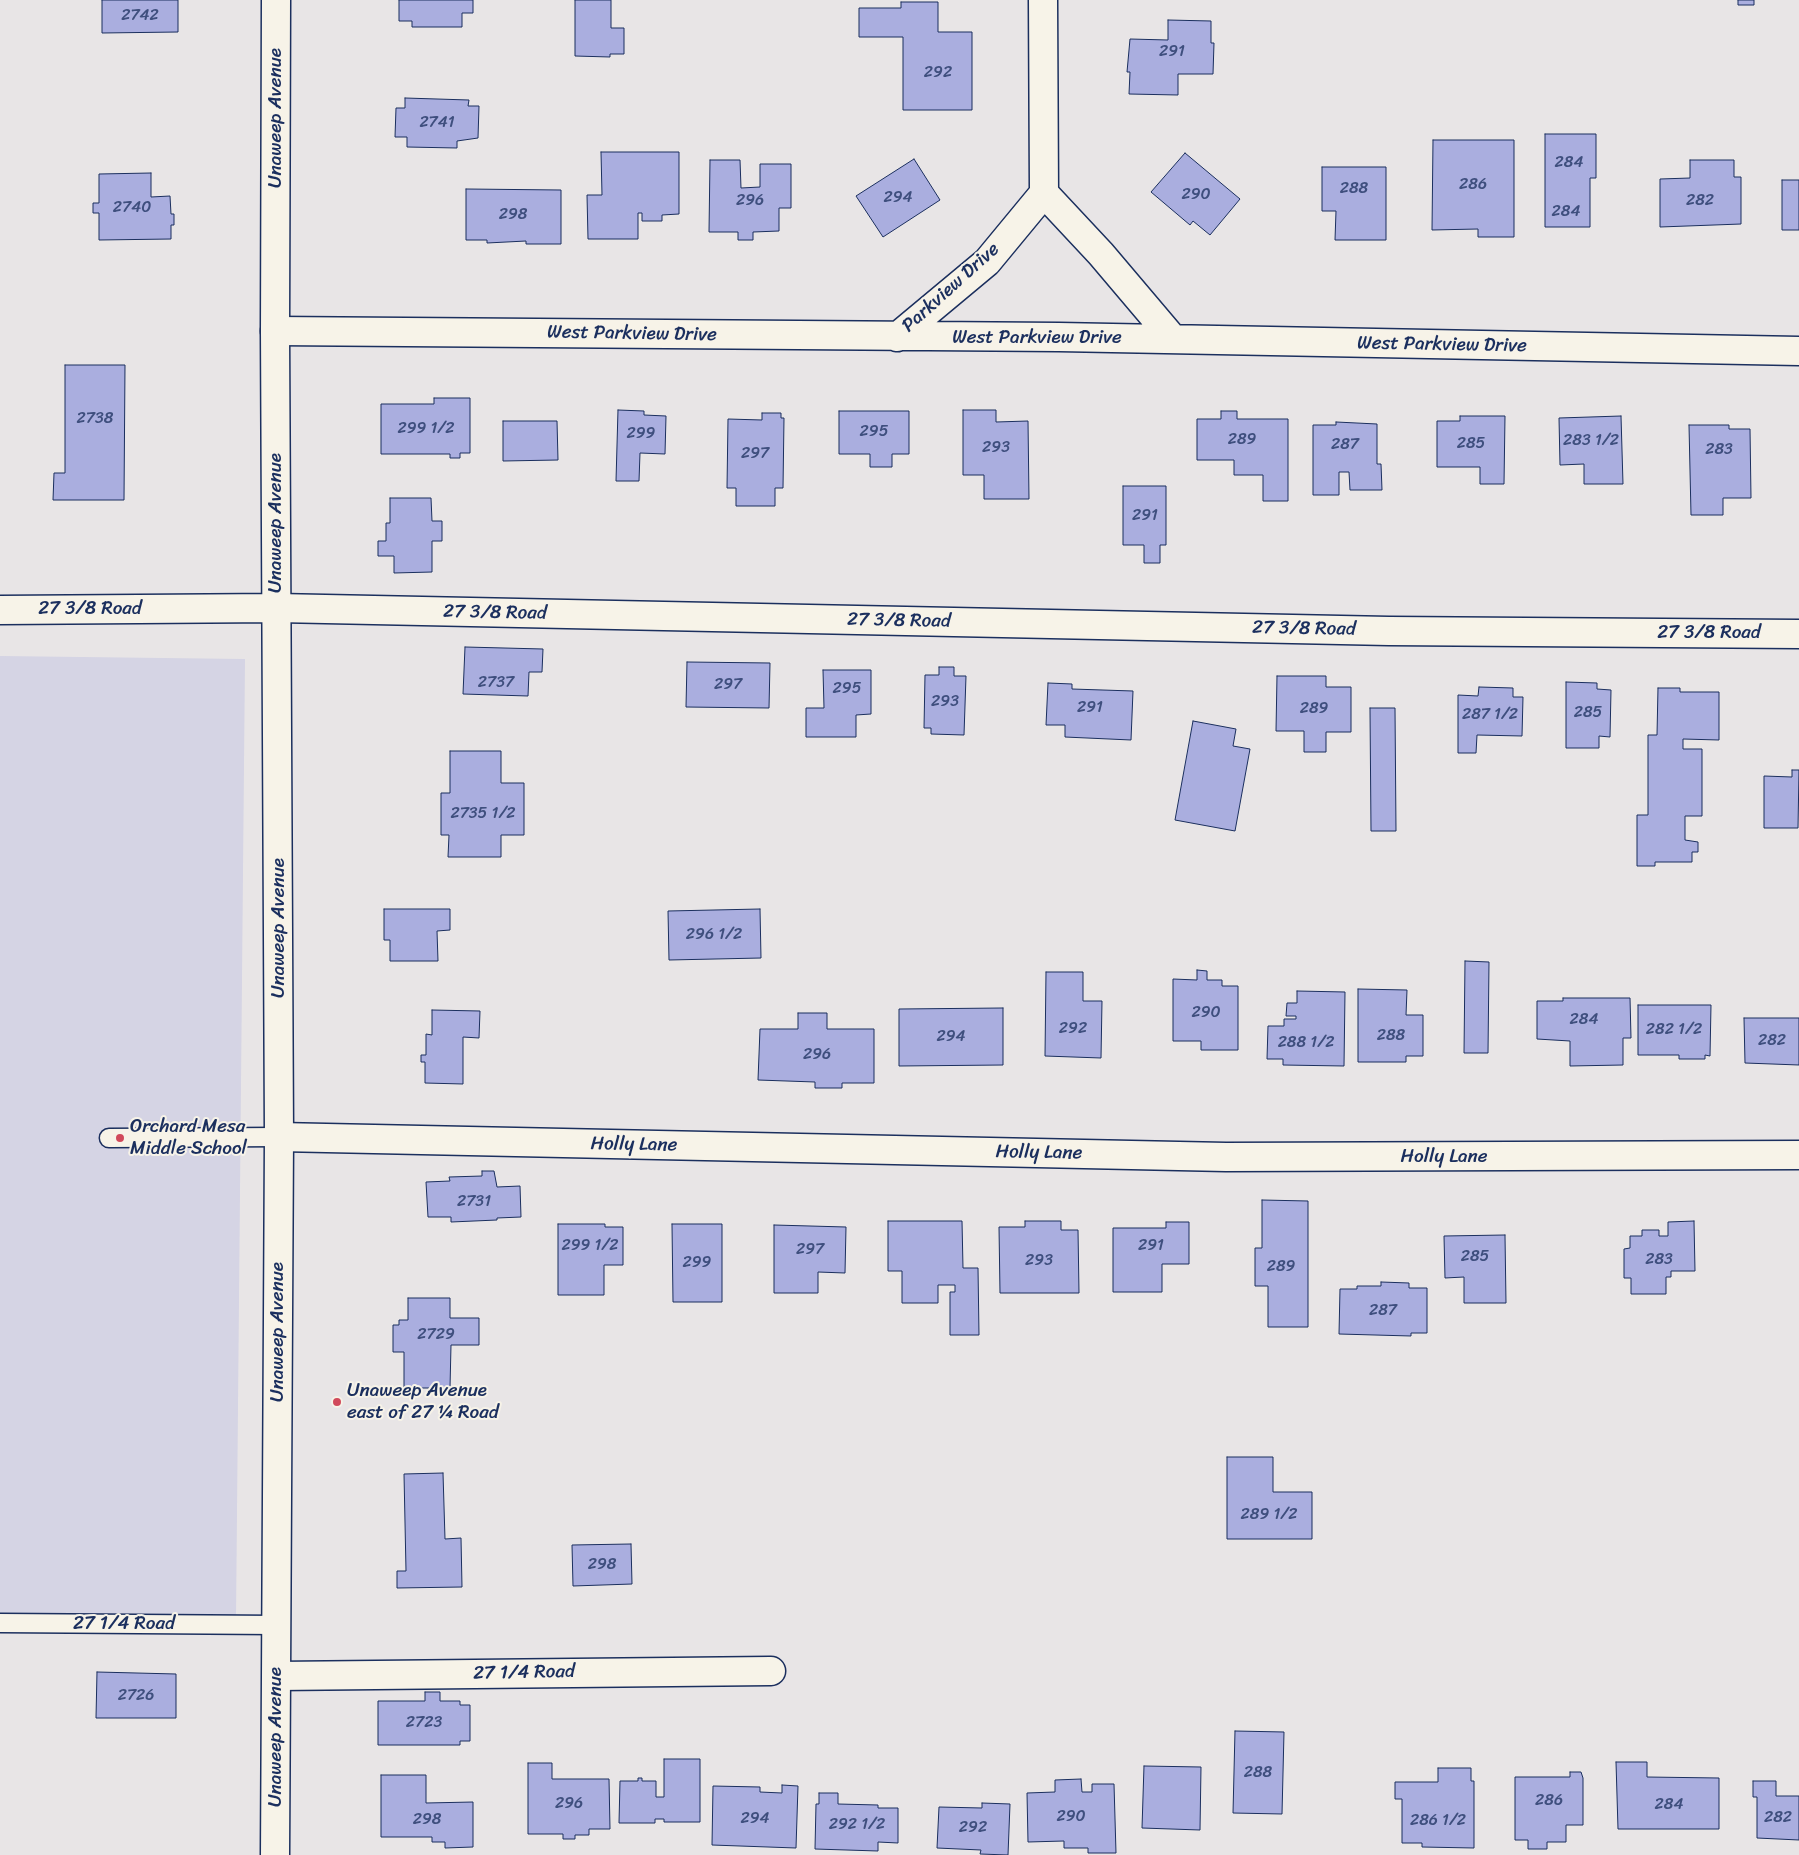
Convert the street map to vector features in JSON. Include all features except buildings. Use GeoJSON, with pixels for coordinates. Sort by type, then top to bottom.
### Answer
{"type":"FeatureCollection","features":[{"type":"Feature","properties":{"kind":"street","name":"Unaweep Avenue"},"geometry":{"type":"LineString","coordinates":[[275,1855],[280,1137],[275,331],[276,0]]}},
{"type":"Feature","properties":{"kind":"street"},"geometry":{"type":"LineString","coordinates":[[1043,0],[1044,193],[1101,254],[1173,339]]}},
{"type":"Feature","properties":{"kind":"street","name":"Parkview Drive"},"geometry":{"type":"LineString","coordinates":[[897,337],[987,262],[1044,193]]}},
{"type":"Feature","properties":{"kind":"street","name":"West Parkview Drive"},"geometry":{"type":"LineString","coordinates":[[275,331],[1173,339],[1799,351]]}},
{"type":"Feature","properties":{"kind":"street","name":"27 3/8 Road"},"geometry":{"type":"LineString","coordinates":[[0,610],[277,608],[1389,631],[1799,634]]}},
{"type":"Feature","properties":{"kind":"street","name":"Holly Lane"},"geometry":{"type":"LineString","coordinates":[[280,1137],[1226,1157],[1799,1155]]}},
{"type":"Feature","properties":{"kind":"street","name":"27 1/4 Road"},"geometry":{"type":"LineString","coordinates":[[277,1676],[771,1671]]}},
{"type":"Feature","properties":{"kind":"lane"},"geometry":{"type":"LineString","coordinates":[[108,1138],[280,1137]]}},
{"type":"Feature","properties":{"kind":"lane","name":"27 1/4 Road"},"geometry":{"type":"LineString","coordinates":[[0,1623],[277,1625]]}},
{"type":"Feature","properties":{"kind":"shaded area","name":"Orchard Mesa Middle School"},"geometry":{"type":"Polygon","coordinates":[[[0,656],[245,659],[236,1619],[0,1617],[0,656]]]}},
{"type":"Feature","properties":{"kind":"place","name":"Orchard Mesa Middle School"},"geometry":{"type":"Point","coordinates":[120,1138]}},
{"type":"Feature","properties":{"kind":"place","name":"Unaweep Avenue east of 27 ¼ Road"},"geometry":{"type":"Point","coordinates":[337,1402]}}]}
